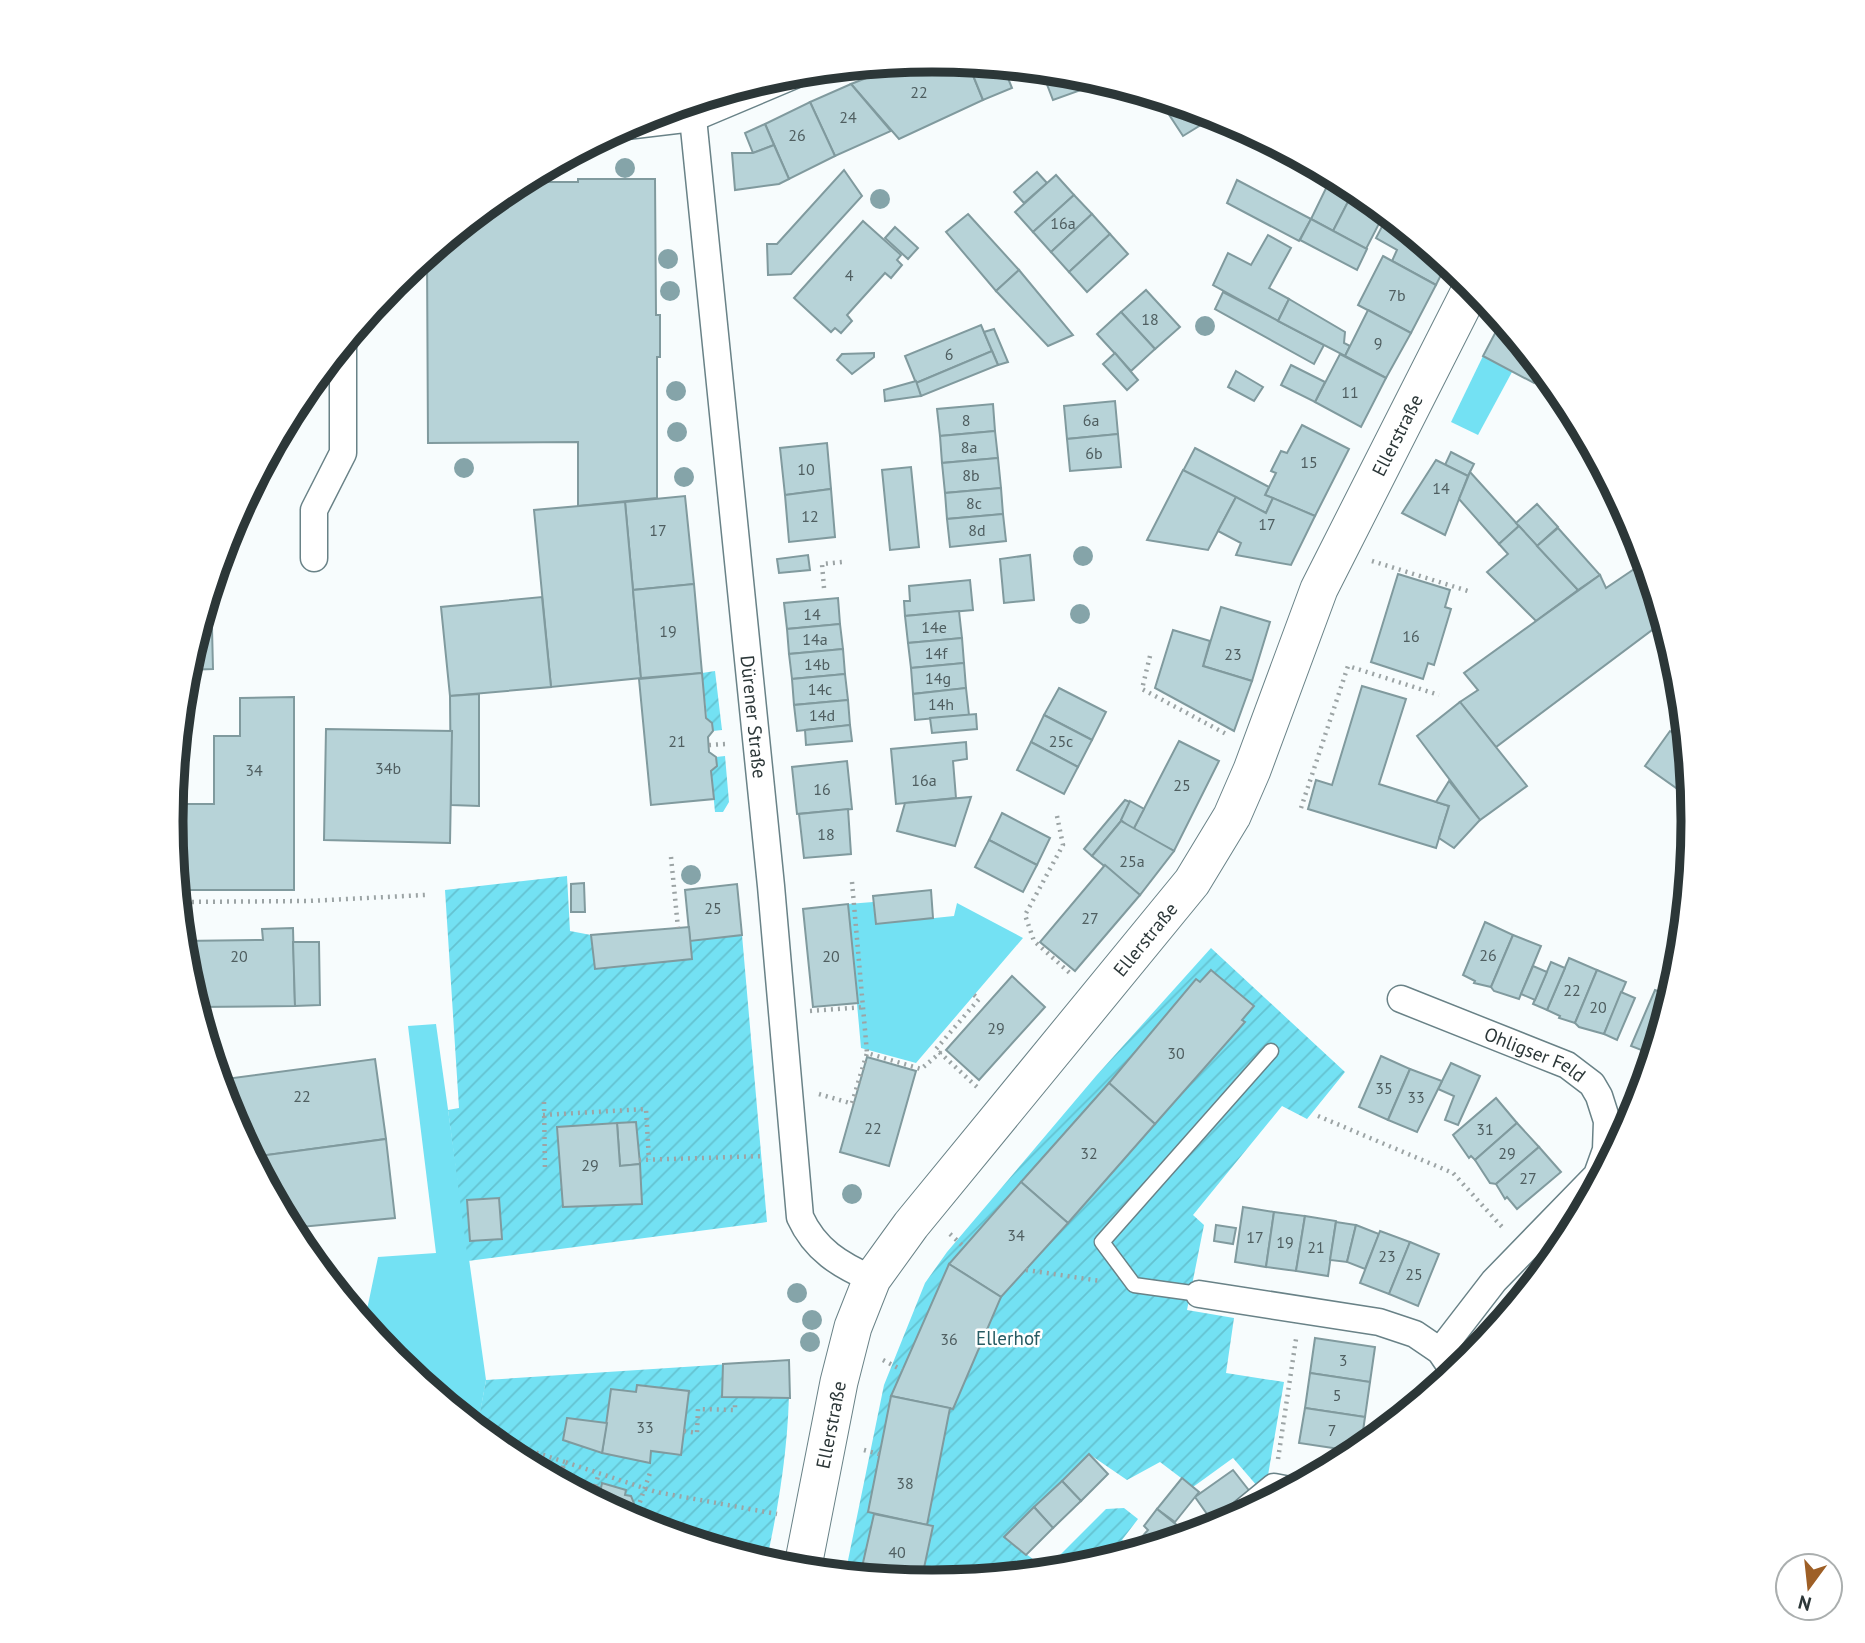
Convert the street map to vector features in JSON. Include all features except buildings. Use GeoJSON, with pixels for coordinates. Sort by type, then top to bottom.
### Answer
{"type":"FeatureCollection","features":[{"type":"Feature","properties":{"kind":"main road","name":"Ellerstraße"},"geometry":{"type":"LineString","coordinates":[[804,1560],[839,1382],[853,1327],[872,1279],[911,1225],[1192,882],[1232,816],[1319,589],[1467,296]]}},
{"type":"Feature","properties":{"kind":"street"},"geometry":{"type":"LineString","coordinates":[[669,121],[693,118],[748,95]]}},
{"type":"Feature","properties":{"kind":"street","name":"Dürener Straße"},"geometry":{"type":"LineString","coordinates":[[693,118],[771,886],[800,1217],[817,1246],[828,1256],[872,1279]]}},
{"type":"Feature","properties":{"kind":"street"},"geometry":{"type":"LineString","coordinates":[[314,558],[314,510],[343,453],[343,359]]}},
{"type":"Feature","properties":{"kind":"street","name":"Ohligser Feld"},"geometry":{"type":"LineString","coordinates":[[1401,999],[1567,1065],[1582,1075],[1599,1096],[1607,1121],[1606,1141],[1601,1161]]}},
{"type":"Feature","properties":{"kind":"street","name":"Ohligser Feld"},"geometry":{"type":"LineString","coordinates":[[1440,1351],[1523,1249],[1585,1190]]}},
{"type":"Feature","properties":{"kind":"street"},"geometry":{"type":"LineString","coordinates":[[1199,1294],[1379,1322],[1415,1334],[1440,1351],[1449,1365]]}},
{"type":"Feature","properties":{"kind":"lane"},"geometry":{"type":"LineString","coordinates":[[1199,1294],[1135,1285],[1102,1242],[1271,1051]]}},
{"type":"Feature","properties":{"kind":"path"},"geometry":{"type":"LineString","coordinates":[[1368,560],[1468,591]]}},
{"type":"Feature","properties":{"kind":"path"},"geometry":{"type":"LineString","coordinates":[[824,587],[822,564],[842,562]]}},
{"type":"Feature","properties":{"kind":"path"},"geometry":{"type":"LineString","coordinates":[[1150,656],[1142,689],[1235,738]]}},
{"type":"Feature","properties":{"kind":"path"},"geometry":{"type":"LineString","coordinates":[[1301,808],[1348,666],[1439,695]]}},
{"type":"Feature","properties":{"kind":"path"},"geometry":{"type":"LineString","coordinates":[[1057,816],[1063,845],[1025,915],[1034,941],[1079,980]]}},
{"type":"Feature","properties":{"kind":"path"},"geometry":{"type":"LineString","coordinates":[[671,857],[678,928]]}},
{"type":"Feature","properties":{"kind":"path"},"geometry":{"type":"LineString","coordinates":[[811,1092],[853,1103],[867,1054],[852,882]]}},
{"type":"Feature","properties":{"kind":"path"},"geometry":{"type":"LineString","coordinates":[[187,902],[309,901],[425,895]]}},
{"type":"Feature","properties":{"kind":"path"},"geometry":{"type":"LineString","coordinates":[[974,995],[979,999],[936,1049],[981,1091]]}},
{"type":"Feature","properties":{"kind":"path"},"geometry":{"type":"LineString","coordinates":[[806,1011],[865,1007]]}},
{"type":"Feature","properties":{"kind":"path"},"geometry":{"type":"LineString","coordinates":[[867,1054],[921,1069],[940,1052]]}},
{"type":"Feature","properties":{"kind":"path"},"geometry":{"type":"LineString","coordinates":[[544,1102],[545,1172]]}},
{"type":"Feature","properties":{"kind":"path"},"geometry":{"type":"LineString","coordinates":[[543,1115],[646,1110],[649,1160]]}},
{"type":"Feature","properties":{"kind":"path"},"geometry":{"type":"LineString","coordinates":[[1318,1116],[1452,1173],[1523,1249]]}},
{"type":"Feature","properties":{"kind":"path"},"geometry":{"type":"LineString","coordinates":[[639,1160],[764,1156]]}},
{"type":"Feature","properties":{"kind":"path"},"geometry":{"type":"LineString","coordinates":[[950,1234],[963,1247]]}},
{"type":"Feature","properties":{"kind":"path"},"geometry":{"type":"LineString","coordinates":[[1026,1270],[1135,1285]]}},
{"type":"Feature","properties":{"kind":"path"},"geometry":{"type":"LineString","coordinates":[[1282,1484],[1300,1309]]}},
{"type":"Feature","properties":{"kind":"path"},"geometry":{"type":"LineString","coordinates":[[883,1360],[902,1370]]}},
{"type":"Feature","properties":{"kind":"path"},"geometry":{"type":"LineString","coordinates":[[684,1431],[697,1433],[698,1409],[736,1410],[735,1401]]}},
{"type":"Feature","properties":{"kind":"path"},"geometry":{"type":"LineString","coordinates":[[520,1447],[644,1489],[777,1514]]}},
{"type":"Feature","properties":{"kind":"path"},"geometry":{"type":"LineString","coordinates":[[864,1450],[879,1454]]}},
{"type":"Feature","properties":{"kind":"path"},"geometry":{"type":"LineString","coordinates":[[561,1473],[565,1462]]}},
{"type":"Feature","properties":{"kind":"path"},"geometry":{"type":"LineString","coordinates":[[638,1510],[651,1470]]}},
{"type":"Feature","properties":{"kind":"path"},"geometry":{"type":"LineString","coordinates":[[595,1486],[599,1473]]}},
{"type":"Feature","properties":{"kind":"green space"},"geometry":{"type":"Polygon","coordinates":[[[1483,356],[1512,372],[1478,435],[1451,422],[1483,356]]]}},
{"type":"Feature","properties":{"kind":"green space"},"geometry":{"type":"Polygon","coordinates":[[[715,671],[722,730],[713,731],[712,723],[707,718],[702,673],[715,671]]]}},
{"type":"Feature","properties":{"kind":"green space"},"geometry":{"type":"Polygon","coordinates":[[[725,756],[729,802],[723,812],[715,812],[711,771],[716,766],[716,757],[725,756]]]}},
{"type":"Feature","properties":{"kind":"green space"},"geometry":{"type":"Polygon","coordinates":[[[567,876],[570,931],[591,935],[595,969],[691,959],[690,941],[742,935],[767,1222],[468,1261],[448,1110],[459,1108],[445,890],[567,876]]]}},
{"type":"Feature","properties":{"kind":"green space"},"geometry":{"type":"Polygon","coordinates":[[[873,902],[876,924],[954,916],[957,903],[1023,938],[916,1063],[861,1048],[848,904],[873,902]]]}},
{"type":"Feature","properties":{"kind":"green space","name":"Ellerhof"},"geometry":{"type":"Polygon","coordinates":[[[1211,948],[1345,1072],[1307,1119],[1282,1106],[1193,1215],[1204,1225],[1187,1310],[1234,1318],[1226,1373],[1284,1382],[1267,1481],[1258,1487],[1233,1458],[1193,1487],[1160,1462],[1127,1480],[1089,1454],[1004,1537],[1039,1564],[982,1570],[932,1571],[847,1566],[884,1385],[925,1283],[947,1252],[1096,1076],[1211,948]]]}},
{"type":"Feature","properties":{"kind":"green space"},"geometry":{"type":"Polygon","coordinates":[[[436,1024],[486,1380],[479,1418],[402,1352],[366,1313],[378,1257],[436,1253],[408,1026],[436,1024]]]}},
{"type":"Feature","properties":{"kind":"green space"},"geometry":{"type":"Polygon","coordinates":[[[789,1360],[784,1462],[768,1553],[738,1546],[646,1514],[558,1471],[479,1418],[486,1380],[789,1360]]]}},
{"type":"Feature","properties":{"kind":"green space","name":"Ellerhof"},"geometry":{"type":"Polygon","coordinates":[[[1124,1508],[1138,1519],[1122,1540],[1131,1545],[1054,1561],[1106,1509],[1124,1508]]]}}]}
